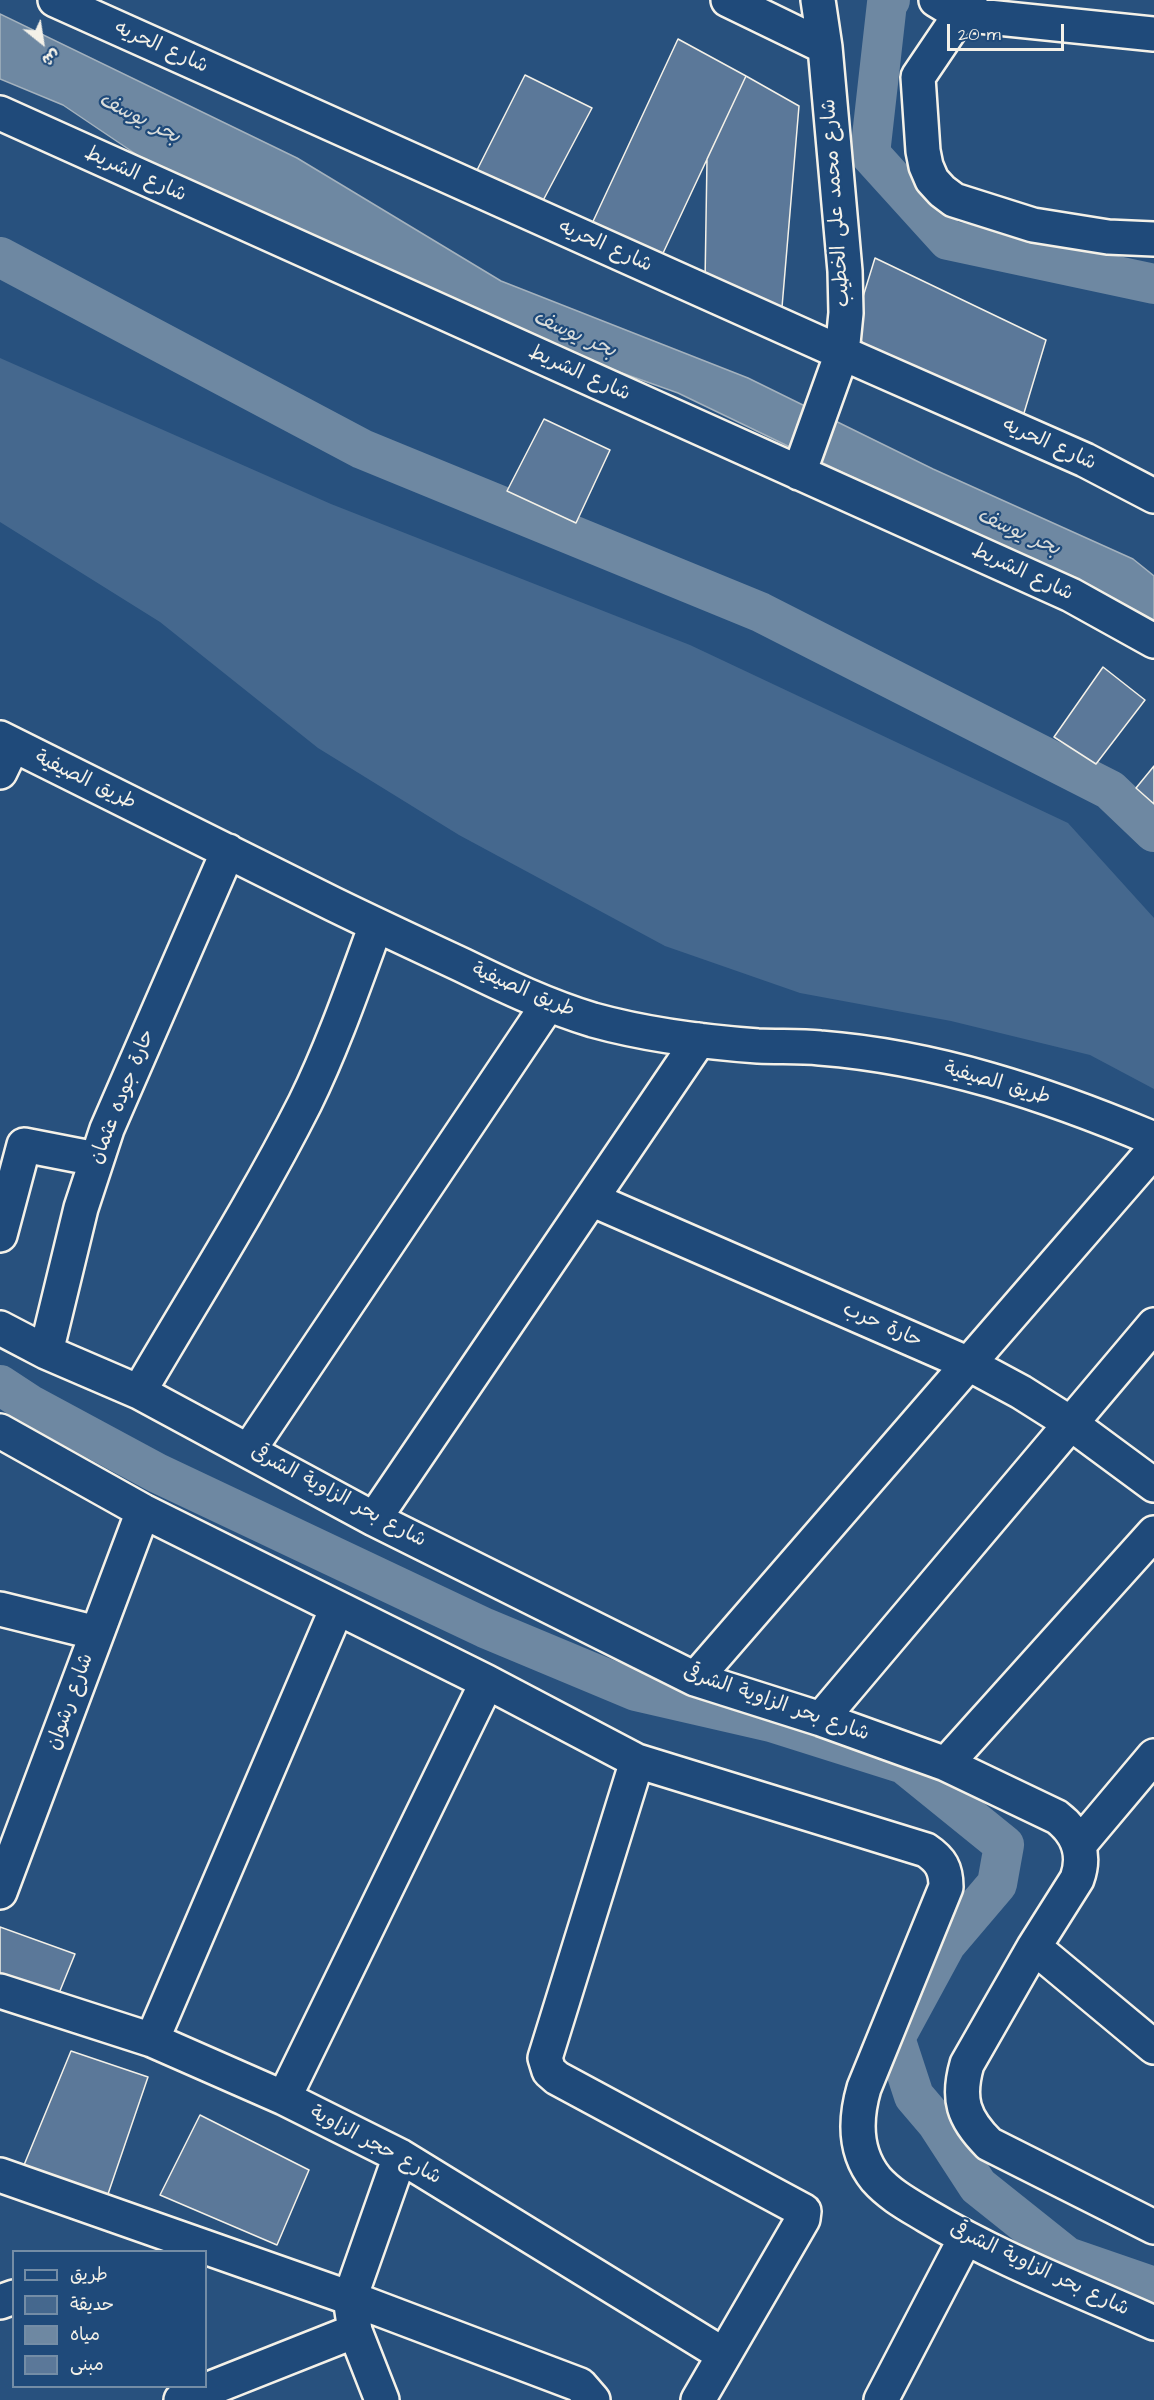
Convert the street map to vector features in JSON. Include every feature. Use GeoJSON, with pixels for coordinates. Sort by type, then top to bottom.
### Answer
{"type":"FeatureCollection","features":[{"type":"Feature","properties":{"kind":"street"},"geometry":{"type":"LineString","coordinates":[[728,0],[825,47]]}},
{"type":"Feature","properties":{"kind":"street","name":"شارع محمد على الخطيب"},"geometry":{"type":"LineString","coordinates":[[802,466],[842,354],[846,313],[845,271],[825,47],[818,0]]}},
{"type":"Feature","properties":{"kind":"street","name":"شارع الحريه"},"geometry":{"type":"LineString","coordinates":[[69,3],[842,354],[1085,460],[1154,496]]}},
{"type":"Feature","properties":{"kind":"street"},"geometry":{"type":"LineString","coordinates":[[1154,34],[955,5],[918,77],[924,159],[932,180],[954,200],[1033,225],[1108,237],[1154,239]]}},
{"type":"Feature","properties":{"kind":"street","name":"شارع الشريط"},"geometry":{"type":"LineString","coordinates":[[0,113],[802,466],[1071,595],[1154,641]]}},
{"type":"Feature","properties":{"kind":"street","name":"طريق الصيفية"},"geometry":{"type":"LineString","coordinates":[[4,752],[228,851],[376,925],[548,1006],[648,1033],[699,1041],[760,1046],[820,1047],[891,1057],[960,1072],[1029,1091],[1095,1114],[1154,1139]]}},
{"type":"Feature","properties":{"kind":"street","name":"حارة جوده عثمان"},"geometry":{"type":"LineString","coordinates":[[46,1352],[81,1208],[96,1159],[228,851]]}},
{"type":"Feature","properties":{"kind":"street"},"geometry":{"type":"LineString","coordinates":[[139,1392],[272,1164],[305,1102],[340,1022],[376,925]]}},
{"type":"Feature","properties":{"kind":"street"},"geometry":{"type":"LineString","coordinates":[[249,1450],[548,1006]]}},
{"type":"Feature","properties":{"kind":"street"},"geometry":{"type":"LineString","coordinates":[[374,1519],[699,1041]]}},
{"type":"Feature","properties":{"kind":"street"},"geometry":{"type":"LineString","coordinates":[[0,1235],[24,1145],[96,1159]]}},
{"type":"Feature","properties":{"kind":"street"},"geometry":{"type":"LineString","coordinates":[[695,1679],[1154,1150]]}},
{"type":"Feature","properties":{"kind":"street","name":"حارة حرب"},"geometry":{"type":"LineString","coordinates":[[591,1199],[969,1364],[1021,1392],[1070,1423],[1154,1485]]}},
{"type":"Feature","properties":{"kind":"street"},"geometry":{"type":"LineString","coordinates":[[821,1719],[1154,1325]]}},
{"type":"Feature","properties":{"kind":"street","name":"شارع بحر الزاوية الشرقى"},"geometry":{"type":"LineString","coordinates":[[0,1328],[46,1352],[139,1392],[374,1519],[695,1679],[821,1719],[946,1764],[1057,1817],[1067,1824],[1079,1845]]}},
{"type":"Feature","properties":{"kind":"street","name":"شارع بحر الزاوية الشرقى"},"geometry":{"type":"LineString","coordinates":[[0,1431],[143,1511],[487,1682],[638,1761],[926,1850],[936,1856],[946,1876],[946,1887],[864,2088],[858,2110],[858,2134],[864,2157],[875,2178],[891,2194],[965,2239],[1154,2323]]}},
{"type":"Feature","properties":{"kind":"street","name":"شارع رشوان"},"geometry":{"type":"LineString","coordinates":[[0,1892],[143,1511]]}},
{"type":"Feature","properties":{"kind":"street"},"geometry":{"type":"LineString","coordinates":[[946,1764],[1154,1533]]}},
{"type":"Feature","properties":{"kind":"street"},"geometry":{"type":"LineString","coordinates":[[152,2040],[337,1608]]}},
{"type":"Feature","properties":{"kind":"street"},"geometry":{"type":"LineString","coordinates":[[0,1609],[97,1633]]}},
{"type":"Feature","properties":{"kind":"street"},"geometry":{"type":"LineString","coordinates":[[284,2098],[487,1682]]}},
{"type":"Feature","properties":{"kind":"street"},"geometry":{"type":"LineString","coordinates":[[1154,1756],[1079,1845],[1081,1868],[1077,1879],[1034,1947],[967,2064],[962,2090],[967,2116],[976,2131],[989,2144],[1154,2227]]}},
{"type":"Feature","properties":{"kind":"street"},"geometry":{"type":"LineString","coordinates":[[638,1761],[545,2058],[549,2071],[556,2078],[804,2211],[803,2219],[698,2400]]}},
{"type":"Feature","properties":{"kind":"street"},"geometry":{"type":"LineString","coordinates":[[1034,1947],[1154,2047]]}},
{"type":"Feature","properties":{"kind":"street","name":"شارع حجر الزاوية"},"geometry":{"type":"LineString","coordinates":[[0,1991],[152,2040],[284,2098],[400,2156],[724,2355]]}},
{"type":"Feature","properties":{"kind":"street"},"geometry":{"type":"LineString","coordinates":[[382,2400],[355,2331],[350,2298],[400,2156]]}},
{"type":"Feature","properties":{"kind":"street"},"geometry":{"type":"LineString","coordinates":[[0,2175],[350,2298],[580,2385],[592,2400]]}},
{"type":"Feature","properties":{"kind":"street"},"geometry":{"type":"LineString","coordinates":[[147,2250],[180,2238]]}},
{"type":"Feature","properties":{"kind":"street"},"geometry":{"type":"LineString","coordinates":[[881,2400],[965,2239]]}},
{"type":"Feature","properties":{"kind":"street"},"geometry":{"type":"LineString","coordinates":[[181,2400],[355,2331]]}},
{"type":"Feature","properties":{"kind":"green space"},"geometry":{"type":"Polygon","coordinates":[[[0,358],[331,504],[690,645],[1068,823],[1154,918],[1154,1089],[1090,1055],[951,1021],[800,993],[665,946],[459,835],[318,748],[160,622],[0,522],[0,358]]]}},
{"type":"Feature","properties":{"kind":"water","name":"بحر يوسف"},"geometry":{"type":"Polygon","coordinates":[[[0,14],[297,158],[501,281],[748,378],[933,469],[1133,559],[1154,576],[1154,632],[879,490],[678,393],[448,311],[195,194],[63,105],[0,79],[0,14]]]}},
{"type":"Feature","properties":{"kind":"building"},"geometry":{"type":"Polygon","coordinates":[[[678,39],[746,76],[657,266],[589,230],[678,39]]]}},
{"type":"Feature","properties":{"kind":"building"},"geometry":{"type":"Polygon","coordinates":[[[525,75],[592,108],[538,210],[473,178],[525,75]]]}},
{"type":"Feature","properties":{"kind":"building"},"geometry":{"type":"Polygon","coordinates":[[[746,76],[799,106],[781,319],[705,282],[707,159],[746,76]]]}},
{"type":"Feature","properties":{"kind":"building"},"geometry":{"type":"Polygon","coordinates":[[[875,258],[1046,340],[1021,423],[879,367],[853,329],[875,258]]]}},
{"type":"Feature","properties":{"kind":"building"},"geometry":{"type":"Polygon","coordinates":[[[544,419],[610,450],[576,523],[507,491],[544,419]]]}},
{"type":"Feature","properties":{"kind":"building"},"geometry":{"type":"Polygon","coordinates":[[[1103,667],[1145,700],[1096,764],[1054,737],[1103,667]]]}},
{"type":"Feature","properties":{"kind":"building"},"geometry":{"type":"Polygon","coordinates":[[[1154,766],[1154,804],[1136,788],[1154,766]]]}},
{"type":"Feature","properties":{"kind":"building"},"geometry":{"type":"Polygon","coordinates":[[[0,1927],[75,1954],[53,2008],[0,1991],[0,1927]]]}},
{"type":"Feature","properties":{"kind":"building"},"geometry":{"type":"Polygon","coordinates":[[[71,2051],[148,2077],[107,2197],[24,2165],[71,2051]]]}},
{"type":"Feature","properties":{"kind":"building"},"geometry":{"type":"Polygon","coordinates":[[[200,2115],[309,2170],[277,2245],[160,2195],[200,2115]]]}},
{"type":"Feature","properties":{"kind":"waterway"},"geometry":{"type":"LineString","coordinates":[[890,0],[887,3],[870,154],[948,240],[1154,284]]}},
{"type":"Feature","properties":{"kind":"waterway"},"geometry":{"type":"LineString","coordinates":[[0,257],[362,449],[760,612],[1110,790],[1154,832]]}},
{"type":"Feature","properties":{"kind":"waterway"},"geometry":{"type":"LineString","coordinates":[[0,1385],[29,1404],[157,1473],[485,1628],[636,1691],[771,1722],[904,1764],[1004,1845],[997,1884],[946,1944],[895,2038],[914,2096],[937,2123],[978,2186],[1067,2257],[1154,2287]]}}]}
